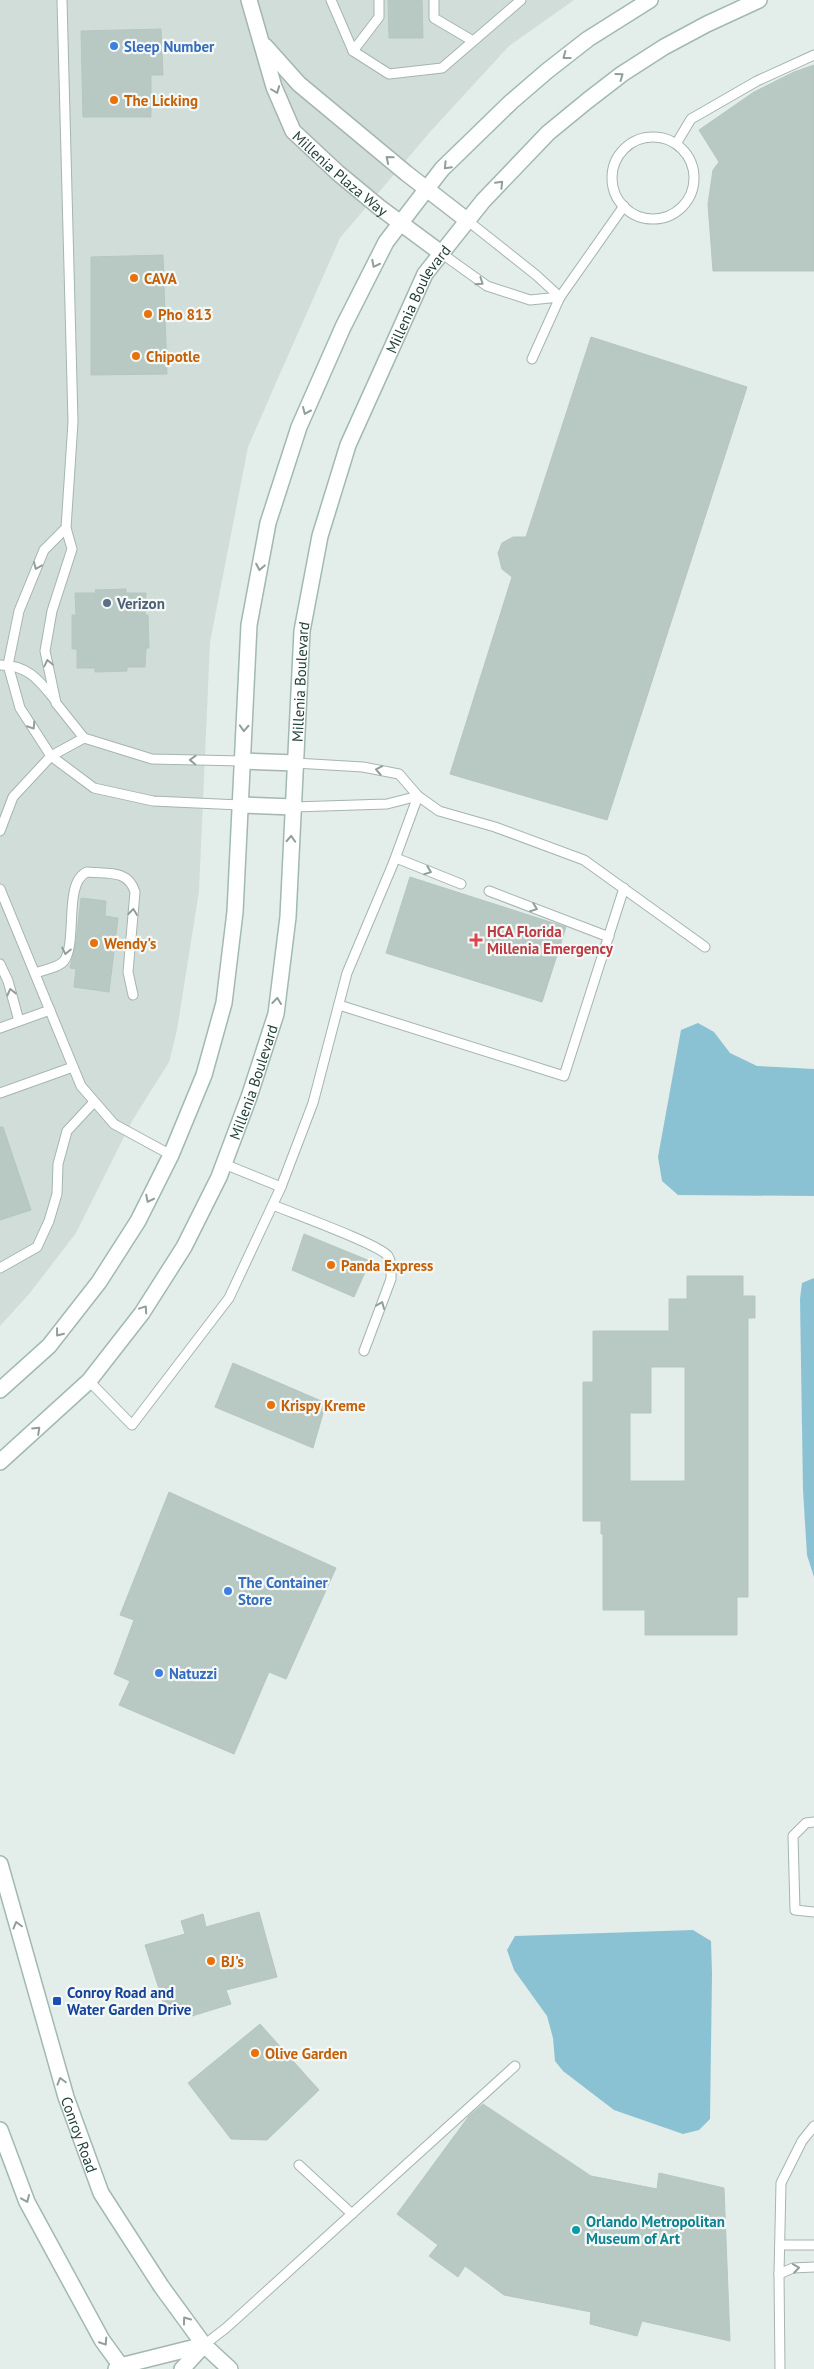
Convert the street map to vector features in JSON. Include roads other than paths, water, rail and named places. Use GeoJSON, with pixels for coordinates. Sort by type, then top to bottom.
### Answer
{"type":"FeatureCollection","features":[{"type":"Feature","properties":{"kind":"street","name":"Millenia Plaza Way"},"geometry":{"type":"LineString","coordinates":[[249,0],[263,43],[274,87],[293,131],[338,173],[441,253]]}},
{"type":"Feature","properties":{"kind":"street"},"geometry":{"type":"LineString","coordinates":[[0,1390],[49,1346],[99,1282],[138,1222],[171,1155],[204,1075],[224,1003],[235,912],[249,625],[268,523],[299,427],[343,327],[386,242],[442,169],[511,102],[547,71],[588,39],[650,0]]}},
{"type":"Feature","properties":{"kind":"street","name":"Millenia Boulevard"},"geometry":{"type":"LineString","coordinates":[[0,1462],[89,1381],[142,1313],[184,1248],[224,1164],[276,1014],[288,917],[302,631],[320,536],[348,445],[425,274],[468,221],[548,133],[615,79],[664,47],[707,24],[759,0]]}},
{"type":"Feature","properties":{"kind":"street","name":"Millenia Plaza Way"},"geometry":{"type":"LineString","coordinates":[[263,43],[299,84],[468,221]]}},
{"type":"Feature","properties":{"kind":"street"},"geometry":{"type":"LineString","coordinates":[[242,761],[295,762]]}},
{"type":"Feature","properties":{"kind":"street"},"geometry":{"type":"LineString","coordinates":[[240,805],[293,807]]}},
{"type":"Feature","properties":{"kind":"street","name":"Conroy Road"},"geometry":{"type":"LineString","coordinates":[[0,1864],[66,2097],[101,2193],[161,2286],[204,2345],[230,2369]]}},
{"type":"Feature","properties":{"kind":"street"},"geometry":{"type":"LineString","coordinates":[[0,2130],[27,2202],[102,2340],[120,2368],[204,2345]]}},
{"type":"Feature","properties":{"kind":"street"},"geometry":{"type":"LineString","coordinates":[[182,2369],[204,2345]]}},
{"type":"Feature","properties":{"kind":"lane"},"geometry":{"type":"LineString","coordinates":[[56,702],[45,651],[52,611],[72,549],[66,528],[73,422],[62,0]]}},
{"type":"Feature","properties":{"kind":"lane"},"geometry":{"type":"LineString","coordinates":[[331,0],[352,51],[389,74],[442,68],[521,0]]}},
{"type":"Feature","properties":{"kind":"lane"},"geometry":{"type":"LineString","coordinates":[[352,51],[379,17],[379,0]]}},
{"type":"Feature","properties":{"kind":"lane"},"geometry":{"type":"LineString","coordinates":[[434,0],[434,18],[473,41]]}},
{"type":"Feature","properties":{"kind":"lane"},"geometry":{"type":"LineString","coordinates":[[676,144],[691,119],[757,81],[814,55]]}},
{"type":"Feature","properties":{"kind":"lane"},"geometry":{"type":"LineString","coordinates":[[649,137],[663,138],[684,150],[694,168],[694,183],[690,196],[678,210],[666,217],[652,219],[635,214],[624,206],[618,198],[613,185],[613,170],[616,161],[624,149],[635,141],[649,137]]}},
{"type":"Feature","properties":{"kind":"lane"},"geometry":{"type":"LineString","coordinates":[[532,359],[560,297],[624,206]]}},
{"type":"Feature","properties":{"kind":"lane"},"geometry":{"type":"LineString","coordinates":[[468,221],[536,275],[560,297]]}},
{"type":"Feature","properties":{"kind":"lane"},"geometry":{"type":"LineString","coordinates":[[441,253],[487,286],[530,300],[560,297]]}},
{"type":"Feature","properties":{"kind":"lane"},"geometry":{"type":"LineString","coordinates":[[66,528],[44,550],[18,611],[4,665],[20,708],[52,756],[94,788],[153,801],[240,805]]}},
{"type":"Feature","properties":{"kind":"lane"},"geometry":{"type":"LineString","coordinates":[[4,665],[36,675],[84,738],[152,759],[242,761]]}},
{"type":"Feature","properties":{"kind":"lane"},"geometry":{"type":"LineString","coordinates":[[0,830],[13,797],[52,756],[84,738]]}},
{"type":"Feature","properties":{"kind":"lane"},"geometry":{"type":"LineString","coordinates":[[295,762],[362,767],[399,774],[418,796],[440,811],[495,827],[584,860],[705,947]]}},
{"type":"Feature","properties":{"kind":"lane"},"geometry":{"type":"LineString","coordinates":[[293,807],[387,804],[418,796]]}},
{"type":"Feature","properties":{"kind":"lane"},"geometry":{"type":"LineString","coordinates":[[89,1381],[132,1425],[229,1298],[281,1187],[313,1103],[347,973],[396,858],[418,796]]}},
{"type":"Feature","properties":{"kind":"lane"},"geometry":{"type":"LineString","coordinates":[[396,858],[461,884]]}},
{"type":"Feature","properties":{"kind":"lane"},"geometry":{"type":"LineString","coordinates":[[35,973],[58,965],[65,958],[74,895],[77,882],[83,873],[120,875],[132,883],[135,892],[128,972],[133,995]]}},
{"type":"Feature","properties":{"kind":"lane"},"geometry":{"type":"LineString","coordinates":[[339,1005],[564,1076],[624,888]]}},
{"type":"Feature","properties":{"kind":"lane"},"geometry":{"type":"LineString","coordinates":[[0,889],[81,1086],[114,1124],[171,1155]]}},
{"type":"Feature","properties":{"kind":"lane"},"geometry":{"type":"LineString","coordinates":[[489,891],[609,937]]}},
{"type":"Feature","properties":{"kind":"lane"},"geometry":{"type":"LineString","coordinates":[[0,964],[8,981],[18,1021]]}},
{"type":"Feature","properties":{"kind":"lane"},"geometry":{"type":"LineString","coordinates":[[0,1028],[50,1010]]}},
{"type":"Feature","properties":{"kind":"lane"},"geometry":{"type":"LineString","coordinates":[[0,1093],[74,1067]]}},
{"type":"Feature","properties":{"kind":"lane"},"geometry":{"type":"LineString","coordinates":[[0,1268],[37,1247],[49,1221],[57,1194],[58,1164],[67,1131],[94,1102]]}},
{"type":"Feature","properties":{"kind":"lane"},"geometry":{"type":"LineString","coordinates":[[224,1164],[281,1187]]}},
{"type":"Feature","properties":{"kind":"lane"},"geometry":{"type":"LineString","coordinates":[[273,1205],[381,1249],[388,1256],[391,1267],[391,1279],[364,1351]]}},
{"type":"Feature","properties":{"kind":"lane"},"geometry":{"type":"LineString","coordinates":[[814,1822],[806,1823],[793,1836],[794,1910],[814,1912]]}},
{"type":"Feature","properties":{"kind":"lane"},"geometry":{"type":"LineString","coordinates":[[204,2345],[226,2328],[515,2066]]}},
{"type":"Feature","properties":{"kind":"lane"},"geometry":{"type":"LineString","coordinates":[[780,2369],[779,2274],[781,2183],[802,2141],[814,2126]]}},
{"type":"Feature","properties":{"kind":"lane"},"geometry":{"type":"LineString","coordinates":[[298,2165],[352,2214]]}},
{"type":"Feature","properties":{"kind":"lane"},"geometry":{"type":"LineString","coordinates":[[780,2246],[814,2246]]}},
{"type":"Feature","properties":{"kind":"lane"},"geometry":{"type":"LineString","coordinates":[[779,2274],[793,2268],[814,2266]]}},
{"type":"Feature","properties":{"kind":"water"},"geometry":{"type":"Polygon","coordinates":[[[698,1023],[714,1032],[730,1053],[757,1066],[814,1069],[814,1196],[678,1195],[662,1181],[658,1157],[681,1030],[698,1023]]]}},
{"type":"Feature","properties":{"kind":"water"},"geometry":{"type":"Polygon","coordinates":[[[814,1278],[814,1577],[807,1555],[803,1490],[800,1299],[802,1283],[814,1278]]]}},
{"type":"Feature","properties":{"kind":"water"},"geometry":{"type":"Polygon","coordinates":[[[693,1930],[711,1941],[710,2119],[699,2130],[683,2134],[614,2110],[563,2071],[555,2061],[553,2038],[547,2016],[514,1970],[507,1950],[515,1936],[693,1930]]]}},
{"type":"Feature","properties":{"kind":"place","name":"Sleep Number"},"geometry":{"type":"Point","coordinates":[114,46]}},
{"type":"Feature","properties":{"kind":"place","name":"The Licking"},"geometry":{"type":"Point","coordinates":[114,100]}},
{"type":"Feature","properties":{"kind":"place","name":"CAVA"},"geometry":{"type":"Point","coordinates":[134,278]}},
{"type":"Feature","properties":{"kind":"place","name":"Pho 813"},"geometry":{"type":"Point","coordinates":[148,314]}},
{"type":"Feature","properties":{"kind":"place","name":"Chipotle"},"geometry":{"type":"Point","coordinates":[136,356]}},
{"type":"Feature","properties":{"kind":"place","name":"Verizon"},"geometry":{"type":"Point","coordinates":[107,603]}},
{"type":"Feature","properties":{"kind":"place","name":"HCA Florida Millenia Emergency"},"geometry":{"type":"Point","coordinates":[476,940]}},
{"type":"Feature","properties":{"kind":"place","name":"Wendy's"},"geometry":{"type":"Point","coordinates":[94,943]}},
{"type":"Feature","properties":{"kind":"place","name":"Panda Express"},"geometry":{"type":"Point","coordinates":[331,1265]}},
{"type":"Feature","properties":{"kind":"place","name":"Krispy Kreme"},"geometry":{"type":"Point","coordinates":[271,1405]}},
{"type":"Feature","properties":{"kind":"place","name":"The Container Store"},"geometry":{"type":"Point","coordinates":[228,1591]}},
{"type":"Feature","properties":{"kind":"place","name":"Natuzzi"},"geometry":{"type":"Point","coordinates":[159,1673]}},
{"type":"Feature","properties":{"kind":"place","name":"BJ's"},"geometry":{"type":"Point","coordinates":[211,1961]}},
{"type":"Feature","properties":{"kind":"place","name":"Conroy Road and Water Garden Drive"},"geometry":{"type":"Point","coordinates":[57,2001]}},
{"type":"Feature","properties":{"kind":"place","name":"Olive Garden"},"geometry":{"type":"Point","coordinates":[255,2053]}},
{"type":"Feature","properties":{"kind":"place","name":"Orlando Metropolitan Museum of Art"},"geometry":{"type":"Point","coordinates":[576,2230]}}]}
